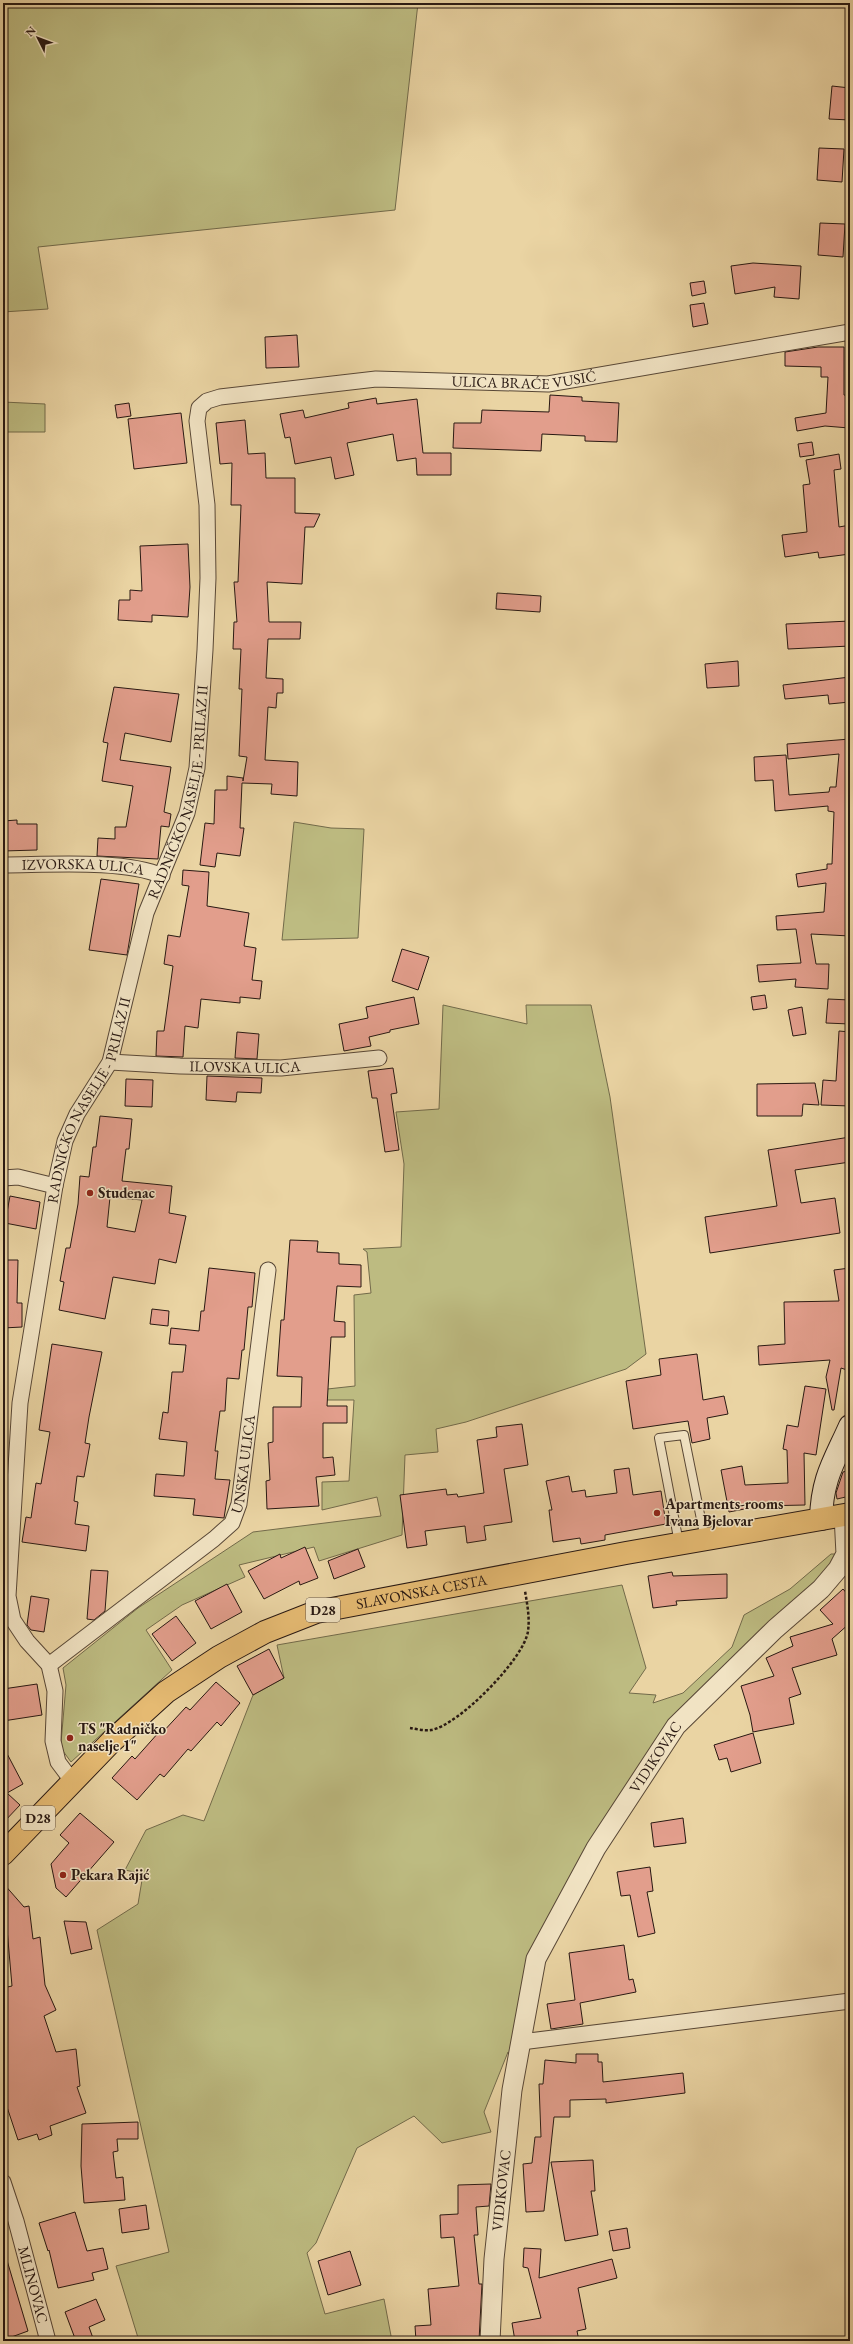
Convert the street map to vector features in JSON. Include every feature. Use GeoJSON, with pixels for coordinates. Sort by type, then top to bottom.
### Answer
{"type":"FeatureCollection","features":[{"type":"Feature","properties":{"kind":"main road"},"geometry":{"type":"LineString","coordinates":[[821,1519],[822,1497],[826,1476],[850,1426]]}},
{"type":"Feature","properties":{"kind":"main road","name":"SLAVONSKA CESTA"},"geometry":{"type":"LineString","coordinates":[[3,1854],[111,1742],[166,1692],[219,1657],[265,1632],[316,1612],[706,1539],[847,1515]]}},
{"type":"Feature","properties":{"kind":"street","name":"ULICA BRAĆE VUSIĆ"},"geometry":{"type":"LineString","coordinates":[[199,408],[207,401],[220,397],[376,379],[548,384],[850,332]]}},
{"type":"Feature","properties":{"kind":"street","name":"RADNIČKO NASELJE - PRILAZ II"},"geometry":{"type":"LineString","coordinates":[[49,1665],[27,1641],[13,1620],[8,1596],[8,1536],[20,1403],[55,1186],[65,1141],[74,1121],[110,1062],[146,913],[187,813],[197,760],[206,650],[208,578],[207,505],[197,421],[199,408]]}},
{"type":"Feature","properties":{"kind":"street","name":"IZVORSKA ULICA"},"geometry":{"type":"LineString","coordinates":[[3,865],[110,866],[147,869],[162,876]]}},
{"type":"Feature","properties":{"kind":"street","name":"ILOVSKA ULICA"},"geometry":{"type":"LineString","coordinates":[[110,1062],[281,1068],[379,1058]]}},
{"type":"Feature","properties":{"kind":"street"},"geometry":{"type":"LineString","coordinates":[[3,1178],[18,1177],[55,1186]]}},
{"type":"Feature","properties":{"kind":"street","name":"UNSKA ULICA"},"geometry":{"type":"LineString","coordinates":[[49,1665],[214,1539],[232,1523],[239,1504],[245,1466],[268,1270]]}},
{"type":"Feature","properties":{"kind":"street","name":"VIDIKOVAC"},"geometry":{"type":"LineString","coordinates":[[490,2341],[494,2259],[512,2090],[536,1959],[596,1848],[676,1726],[775,1629],[821,1589],[838,1569],[846,1554],[847,1515]]}},
{"type":"Feature","properties":{"kind":"street"},"geometry":{"type":"LineString","coordinates":[[49,1665],[54,1690],[53,1741],[58,1762],[73,1782]]}},
{"type":"Feature","properties":{"kind":"street"},"geometry":{"type":"LineString","coordinates":[[521,2042],[850,2001]]}},
{"type":"Feature","properties":{"kind":"street","name":"MLINOVAC"},"geometry":{"type":"LineString","coordinates":[[3,2182],[16,2221],[48,2341]]}},
{"type":"Feature","properties":{"kind":"lane"},"geometry":{"type":"LineString","coordinates":[[679,1544],[659,1438],[684,1435],[706,1539]]}},
{"type":"Feature","properties":{"kind":"path"},"geometry":{"type":"LineString","coordinates":[[410,1728],[432,1730],[458,1718],[489,1690],[519,1651],[528,1631],[522,1573]]}},
{"type":"Feature","properties":{"kind":"shaded area"},"geometry":{"type":"Polygon","coordinates":[[[3,3],[418,3],[395,210],[38,247],[48,309],[3,312],[3,3]]]}},
{"type":"Feature","properties":{"kind":"shaded area"},"geometry":{"type":"Polygon","coordinates":[[[3,402],[45,404],[45,432],[3,432],[3,402]]]}},
{"type":"Feature","properties":{"kind":"shaded area"},"geometry":{"type":"Polygon","coordinates":[[[294,822],[331,828],[364,829],[358,938],[282,940],[294,822]]]}},
{"type":"Feature","properties":{"kind":"shaded area"},"geometry":{"type":"Polygon","coordinates":[[[443,1005],[527,1024],[526,1005],[591,1005],[610,1097],[646,1354],[626,1369],[466,1422],[436,1429],[438,1452],[405,1455],[402,1535],[319,1561],[314,1547],[239,1565],[245,1577],[182,1605],[146,1630],[172,1670],[71,1762],[63,1751],[61,1743],[66,1685],[63,1668],[138,1608],[253,1532],[381,1516],[377,1497],[322,1510],[322,1482],[349,1481],[354,1400],[310,1400],[309,1391],[355,1386],[354,1295],[371,1293],[367,1252],[363,1249],[401,1247],[404,1164],[396,1112],[439,1109],[443,1005]]]}},
{"type":"Feature","properties":{"kind":"shaded area"},"geometry":{"type":"Polygon","coordinates":[[[831,1554],[846,1554],[676,1726],[536,1959],[514,2078],[508,2052],[484,2112],[491,2132],[442,2143],[414,2116],[357,2148],[316,2243],[307,2253],[325,2314],[384,2299],[392,2341],[139,2341],[116,2266],[169,2252],[97,1930],[138,1904],[143,1874],[125,1870],[146,1830],[183,1815],[204,1821],[253,1695],[284,1678],[277,1645],[622,1585],[646,1668],[629,1693],[656,1695],[653,1703],[683,1693],[732,1647],[744,1615],[790,1589],[831,1554]]]}},
{"type":"Feature","properties":{"kind":"building"},"geometry":{"type":"Polygon","coordinates":[[[832,86],[850,88],[850,120],[829,119],[832,86]]]}},
{"type":"Feature","properties":{"kind":"building"},"geometry":{"type":"Polygon","coordinates":[[[819,148],[844,149],[842,182],[817,180],[819,148]]]}},
{"type":"Feature","properties":{"kind":"building"},"geometry":{"type":"Polygon","coordinates":[[[820,223],[845,224],[843,257],[818,255],[820,223]]]}},
{"type":"Feature","properties":{"kind":"building"},"geometry":{"type":"Polygon","coordinates":[[[753,263],[801,266],[799,299],[774,297],[775,287],[735,294],[731,266],[753,263]]]}},
{"type":"Feature","properties":{"kind":"building"},"geometry":{"type":"Polygon","coordinates":[[[704,281],[706,293],[692,296],[690,283],[704,281]]]}},
{"type":"Feature","properties":{"kind":"building"},"geometry":{"type":"Polygon","coordinates":[[[704,303],[708,324],[693,327],[690,305],[704,303]]]}},
{"type":"Feature","properties":{"kind":"building"},"geometry":{"type":"Polygon","coordinates":[[[297,335],[299,367],[266,368],[265,337],[297,335]]]}},
{"type":"Feature","properties":{"kind":"building"},"geometry":{"type":"Polygon","coordinates":[[[818,347],[844,347],[844,395],[850,396],[849,428],[825,426],[797,431],[795,418],[826,413],[828,377],[821,377],[821,367],[785,366],[785,352],[818,347]]]}},
{"type":"Feature","properties":{"kind":"building"},"geometry":{"type":"Polygon","coordinates":[[[550,395],[582,397],[582,401],[619,403],[617,442],[585,441],[585,436],[542,434],[541,451],[453,448],[454,423],[481,423],[482,410],[549,412],[550,395]]]}},
{"type":"Feature","properties":{"kind":"building"},"geometry":{"type":"Polygon","coordinates":[[[376,398],[377,404],[417,399],[423,453],[451,453],[451,475],[417,475],[416,458],[397,461],[393,434],[347,443],[354,475],[335,479],[331,457],[295,464],[290,437],[285,438],[280,414],[303,410],[305,418],[349,408],[348,403],[376,398]]]}},
{"type":"Feature","properties":{"kind":"building"},"geometry":{"type":"Polygon","coordinates":[[[129,403],[131,416],[117,418],[115,405],[129,403]]]}},
{"type":"Feature","properties":{"kind":"building"},"geometry":{"type":"Polygon","coordinates":[[[181,413],[187,463],[134,469],[128,419],[181,413]]]}},
{"type":"Feature","properties":{"kind":"building"},"geometry":{"type":"Polygon","coordinates":[[[245,420],[248,454],[265,453],[266,478],[295,478],[295,513],[320,514],[314,527],[305,527],[302,584],[267,582],[269,622],[301,622],[300,639],[268,639],[266,678],[283,679],[283,693],[277,693],[276,708],[268,707],[265,760],[298,762],[297,796],[271,794],[272,784],[242,783],[240,828],[244,828],[240,856],[217,853],[215,867],[200,865],[205,823],[214,824],[215,790],[227,790],[227,776],[243,778],[243,781],[247,757],[239,756],[242,689],[239,689],[241,649],[233,649],[234,622],[237,622],[234,582],[238,582],[241,505],[231,505],[232,463],[220,464],[216,423],[245,420]]]}},
{"type":"Feature","properties":{"kind":"building"},"geometry":{"type":"Polygon","coordinates":[[[812,442],[814,455],[800,457],[798,444],[812,442]]]}},
{"type":"Feature","properties":{"kind":"building"},"geometry":{"type":"Polygon","coordinates":[[[839,454],[841,469],[834,470],[839,527],[850,525],[850,554],[819,558],[818,552],[785,557],[782,535],[807,532],[803,485],[810,484],[806,460],[839,454]]]}},
{"type":"Feature","properties":{"kind":"building"},"geometry":{"type":"Polygon","coordinates":[[[188,544],[190,587],[188,617],[152,615],[152,622],[118,620],[119,600],[130,600],[130,590],[142,591],[140,546],[188,544]]]}},
{"type":"Feature","properties":{"kind":"building"},"geometry":{"type":"Polygon","coordinates":[[[497,593],[541,596],[540,612],[496,609],[497,593]]]}},
{"type":"Feature","properties":{"kind":"building"},"geometry":{"type":"Polygon","coordinates":[[[850,621],[850,646],[788,649],[786,624],[850,621]]]}},
{"type":"Feature","properties":{"kind":"building"},"geometry":{"type":"Polygon","coordinates":[[[738,661],[739,686],[707,688],[705,664],[738,661]]]}},
{"type":"Feature","properties":{"kind":"building"},"geometry":{"type":"Polygon","coordinates":[[[850,677],[850,702],[829,704],[828,695],[785,699],[783,685],[850,677]]]}},
{"type":"Feature","properties":{"kind":"building"},"geometry":{"type":"Polygon","coordinates":[[[114,687],[179,694],[171,742],[125,733],[120,760],[171,767],[164,812],[171,814],[169,827],[161,826],[158,859],[97,856],[98,838],[115,839],[115,827],[126,827],[133,786],[102,781],[108,743],[103,742],[114,687]]]}},
{"type":"Feature","properties":{"kind":"building"},"geometry":{"type":"Polygon","coordinates":[[[850,739],[850,936],[811,934],[816,964],[829,964],[828,989],[795,987],[796,979],[759,982],[757,965],[801,963],[796,929],[777,930],[776,916],[824,912],[826,883],[798,887],[796,874],[827,869],[827,864],[832,864],[834,812],[828,811],[828,806],[775,811],[773,780],[755,781],[754,757],[786,755],[789,795],[829,792],[830,787],[836,787],[839,754],[788,759],[787,744],[850,739]]]}},
{"type":"Feature","properties":{"kind":"building"},"geometry":{"type":"Polygon","coordinates":[[[17,820],[17,824],[37,824],[37,850],[3,851],[3,821],[17,820]]]}},
{"type":"Feature","properties":{"kind":"building"},"geometry":{"type":"Polygon","coordinates":[[[183,870],[209,872],[207,906],[249,913],[244,946],[256,948],[252,980],[262,981],[260,999],[240,997],[240,1003],[201,999],[198,1028],[185,1026],[183,1057],[156,1056],[157,1031],[164,1031],[173,966],[164,964],[168,935],[180,937],[189,886],[182,885],[183,870]]]}},
{"type":"Feature","properties":{"kind":"building"},"geometry":{"type":"Polygon","coordinates":[[[101,879],[139,884],[127,955],[89,950],[101,879]]]}},
{"type":"Feature","properties":{"kind":"building"},"geometry":{"type":"Polygon","coordinates":[[[402,949],[429,957],[418,990],[392,981],[402,949]]]}},
{"type":"Feature","properties":{"kind":"building"},"geometry":{"type":"Polygon","coordinates":[[[765,995],[767,1008],[753,1010],[751,997],[765,995]]]}},
{"type":"Feature","properties":{"kind":"building"},"geometry":{"type":"Polygon","coordinates":[[[414,997],[419,1024],[390,1030],[390,1032],[369,1037],[371,1046],[344,1051],[339,1024],[368,1018],[366,1007],[414,997]]]}},
{"type":"Feature","properties":{"kind":"building"},"geometry":{"type":"Polygon","coordinates":[[[828,999],[850,1000],[850,1024],[826,1023],[828,999]]]}},
{"type":"Feature","properties":{"kind":"building"},"geometry":{"type":"Polygon","coordinates":[[[802,1007],[806,1034],[793,1036],[788,1010],[802,1007]]]}},
{"type":"Feature","properties":{"kind":"building"},"geometry":{"type":"Polygon","coordinates":[[[839,1031],[850,1032],[850,1106],[821,1105],[823,1080],[836,1081],[839,1031]]]}},
{"type":"Feature","properties":{"kind":"building"},"geometry":{"type":"Polygon","coordinates":[[[237,1032],[259,1034],[257,1059],[235,1058],[237,1032]]]}},
{"type":"Feature","properties":{"kind":"building"},"geometry":{"type":"Polygon","coordinates":[[[393,1068],[397,1093],[391,1094],[399,1150],[385,1152],[377,1098],[372,1098],[368,1071],[393,1068]]]}},
{"type":"Feature","properties":{"kind":"building"},"geometry":{"type":"Polygon","coordinates":[[[207,1076],[262,1078],[261,1093],[237,1092],[236,1102],[206,1100],[207,1076]]]}},
{"type":"Feature","properties":{"kind":"building"},"geometry":{"type":"Polygon","coordinates":[[[126,1079],[153,1080],[152,1107],[125,1106],[126,1079]]]}},
{"type":"Feature","properties":{"kind":"building"},"geometry":{"type":"Polygon","coordinates":[[[815,1083],[819,1105],[803,1104],[802,1116],[757,1116],[757,1084],[815,1083]]]}},
{"type":"Feature","properties":{"kind":"building"},"geometry":{"type":"Polygon","coordinates":[[[100,1116],[132,1119],[129,1149],[126,1149],[122,1181],[172,1186],[169,1213],[186,1216],[176,1263],[159,1259],[155,1284],[113,1277],[105,1319],[59,1310],[64,1282],[60,1281],[66,1248],[70,1248],[78,1204],[80,1176],[89,1177],[93,1147],[96,1147],[100,1116]],[[110,1197],[107,1227],[135,1232],[142,1200],[110,1197]]]}},
{"type":"Feature","properties":{"kind":"building"},"geometry":{"type":"Polygon","coordinates":[[[850,1137],[850,1162],[795,1170],[801,1203],[835,1198],[840,1233],[710,1253],[705,1217],[777,1206],[768,1150],[850,1137]]]}},
{"type":"Feature","properties":{"kind":"building"},"geometry":{"type":"Polygon","coordinates":[[[10,1196],[40,1202],[36,1229],[5,1223],[10,1196]]]}},
{"type":"Feature","properties":{"kind":"building"},"geometry":{"type":"Polygon","coordinates":[[[290,1240],[318,1241],[317,1252],[339,1253],[339,1264],[361,1265],[361,1287],[337,1286],[334,1321],[345,1322],[345,1337],[331,1337],[327,1406],[347,1406],[347,1423],[323,1423],[323,1458],[333,1457],[335,1475],[316,1477],[319,1506],[267,1509],[266,1481],[270,1480],[268,1443],[273,1442],[273,1407],[301,1407],[302,1377],[277,1376],[281,1320],[284,1320],[290,1240]]]}},
{"type":"Feature","properties":{"kind":"building"},"geometry":{"type":"Polygon","coordinates":[[[3,1260],[18,1260],[17,1303],[22,1303],[22,1327],[3,1328],[3,1260]]]}},
{"type":"Feature","properties":{"kind":"building"},"geometry":{"type":"Polygon","coordinates":[[[209,1268],[255,1273],[252,1307],[248,1307],[244,1350],[242,1350],[239,1379],[227,1378],[225,1411],[220,1411],[215,1451],[218,1451],[215,1479],[230,1480],[224,1518],[193,1515],[195,1499],[154,1496],[156,1474],[184,1476],[187,1442],[159,1439],[163,1412],[168,1413],[172,1372],[183,1372],[186,1345],[169,1344],[171,1328],[199,1331],[201,1311],[204,1311],[209,1268]]]}},
{"type":"Feature","properties":{"kind":"building"},"geometry":{"type":"Polygon","coordinates":[[[850,1268],[850,1371],[841,1368],[834,1410],[832,1410],[826,1377],[830,1360],[759,1365],[758,1346],[785,1344],[784,1302],[839,1301],[834,1270],[850,1268]]]}},
{"type":"Feature","properties":{"kind":"building"},"geometry":{"type":"Polygon","coordinates":[[[152,1309],[169,1311],[168,1326],[150,1324],[152,1309]]]}},
{"type":"Feature","properties":{"kind":"building"},"geometry":{"type":"Polygon","coordinates":[[[52,1344],[102,1352],[85,1443],[90,1444],[84,1477],[77,1476],[74,1501],[78,1502],[75,1524],[89,1526],[86,1551],[22,1542],[26,1517],[31,1518],[36,1483],[41,1484],[50,1432],[39,1430],[52,1344]]]}},
{"type":"Feature","properties":{"kind":"building"},"geometry":{"type":"Polygon","coordinates":[[[697,1354],[703,1400],[724,1396],[728,1414],[707,1418],[710,1439],[692,1443],[688,1421],[633,1429],[626,1381],[661,1375],[659,1359],[697,1354]]]}},
{"type":"Feature","properties":{"kind":"building"},"geometry":{"type":"Polygon","coordinates":[[[805,1386],[826,1389],[816,1455],[804,1453],[805,1505],[760,1506],[729,1512],[721,1470],[742,1466],[745,1485],[788,1483],[787,1450],[783,1449],[787,1425],[798,1427],[805,1386]]]}},
{"type":"Feature","properties":{"kind":"building"},"geometry":{"type":"Polygon","coordinates":[[[522,1424],[528,1465],[504,1469],[512,1522],[484,1526],[486,1540],[467,1543],[465,1526],[425,1531],[427,1545],[407,1548],[400,1495],[446,1489],[447,1495],[457,1494],[458,1497],[484,1493],[477,1440],[497,1437],[496,1427],[522,1424]]]}},
{"type":"Feature","properties":{"kind":"building"},"geometry":{"type":"Polygon","coordinates":[[[629,1468],[633,1495],[661,1491],[666,1524],[605,1535],[605,1540],[581,1544],[580,1538],[553,1542],[549,1510],[552,1510],[546,1481],[569,1476],[572,1492],[585,1490],[586,1497],[617,1493],[614,1470],[629,1468]]]}},
{"type":"Feature","properties":{"kind":"building"},"geometry":{"type":"Polygon","coordinates":[[[850,1470],[850,1496],[837,1499],[836,1493],[843,1472],[850,1470]]]}},
{"type":"Feature","properties":{"kind":"building"},"geometry":{"type":"Polygon","coordinates":[[[305,1547],[318,1578],[300,1585],[299,1581],[264,1599],[248,1571],[280,1554],[281,1558],[305,1547]]]}},
{"type":"Feature","properties":{"kind":"building"},"geometry":{"type":"Polygon","coordinates":[[[358,1549],[365,1567],[334,1579],[328,1561],[358,1549]]]}},
{"type":"Feature","properties":{"kind":"building"},"geometry":{"type":"Polygon","coordinates":[[[91,1570],[108,1571],[105,1611],[94,1620],[87,1619],[91,1570]]]}},
{"type":"Feature","properties":{"kind":"building"},"geometry":{"type":"Polygon","coordinates":[[[672,1572],[673,1576],[727,1574],[727,1598],[676,1601],[677,1605],[653,1608],[648,1576],[672,1572]]]}},
{"type":"Feature","properties":{"kind":"building"},"geometry":{"type":"Polygon","coordinates":[[[227,1584],[242,1612],[211,1629],[195,1601],[227,1584]]]}},
{"type":"Feature","properties":{"kind":"building"},"geometry":{"type":"Polygon","coordinates":[[[843,1589],[850,1597],[850,1623],[832,1639],[837,1655],[792,1668],[801,1694],[789,1698],[794,1724],[753,1732],[750,1715],[741,1686],[774,1676],[766,1658],[793,1646],[790,1637],[833,1624],[820,1610],[843,1589]]]}},
{"type":"Feature","properties":{"kind":"building"},"geometry":{"type":"Polygon","coordinates":[[[31,1596],[49,1599],[44,1632],[31,1630],[27,1625],[31,1596]]]}},
{"type":"Feature","properties":{"kind":"building"},"geometry":{"type":"Polygon","coordinates":[[[176,1616],[196,1643],[172,1661],[152,1634],[176,1616]]]}},
{"type":"Feature","properties":{"kind":"building"},"geometry":{"type":"Polygon","coordinates":[[[269,1649],[284,1678],[253,1695],[237,1666],[269,1649]]]}},
{"type":"Feature","properties":{"kind":"building"},"geometry":{"type":"Polygon","coordinates":[[[216,1682],[240,1703],[221,1726],[217,1722],[191,1751],[188,1749],[164,1777],[160,1774],[137,1800],[112,1778],[132,1756],[135,1759],[159,1732],[161,1734],[186,1707],[190,1710],[216,1682]]]}},
{"type":"Feature","properties":{"kind":"building"},"geometry":{"type":"Polygon","coordinates":[[[37,1684],[42,1715],[3,1721],[3,1689],[37,1684]]]}},
{"type":"Feature","properties":{"kind":"building"},"geometry":{"type":"Polygon","coordinates":[[[753,1733],[761,1763],[731,1772],[727,1758],[719,1760],[714,1745],[753,1733]]]}},
{"type":"Feature","properties":{"kind":"building"},"geometry":{"type":"Polygon","coordinates":[[[3,1746],[23,1784],[7,1793],[20,1805],[3,1823],[3,1746]]]}},
{"type":"Feature","properties":{"kind":"building"},"geometry":{"type":"Polygon","coordinates":[[[80,1813],[114,1842],[66,1897],[56,1888],[51,1864],[69,1843],[60,1835],[80,1813]]]}},
{"type":"Feature","properties":{"kind":"building"},"geometry":{"type":"Polygon","coordinates":[[[683,1818],[686,1843],[654,1847],[651,1823],[683,1818]]]}},
{"type":"Feature","properties":{"kind":"building"},"geometry":{"type":"Polygon","coordinates":[[[650,1867],[653,1891],[647,1892],[655,1933],[638,1937],[630,1895],[621,1896],[617,1872],[650,1867]]]}},
{"type":"Feature","properties":{"kind":"building"},"geometry":{"type":"Polygon","coordinates":[[[3,1883],[24,1907],[29,1906],[33,1939],[40,1937],[45,1985],[56,2010],[44,2016],[56,2052],[76,2049],[80,2086],[77,2087],[86,2113],[50,2126],[52,2135],[39,2140],[37,2134],[18,2140],[3,2095],[3,1988],[12,1986],[3,1883]]]}},
{"type":"Feature","properties":{"kind":"building"},"geometry":{"type":"Polygon","coordinates":[[[64,1921],[86,1922],[92,1949],[71,1954],[64,1921]]]}},
{"type":"Feature","properties":{"kind":"building"},"geometry":{"type":"Polygon","coordinates":[[[624,1945],[629,1980],[633,1979],[636,1992],[580,2003],[583,2024],[551,2029],[547,2004],[575,2000],[569,1953],[624,1945]]]}},
{"type":"Feature","properties":{"kind":"building"},"geometry":{"type":"Polygon","coordinates":[[[576,2054],[598,2054],[598,2062],[602,2062],[603,2082],[683,2073],[685,2093],[606,2103],[606,2099],[570,2100],[570,2117],[554,2117],[544,2211],[526,2212],[523,2164],[532,2163],[535,2137],[541,2137],[539,2084],[543,2084],[545,2060],[576,2063],[576,2054]]]}},
{"type":"Feature","properties":{"kind":"building"},"geometry":{"type":"Polygon","coordinates":[[[138,2122],[138,2139],[117,2139],[118,2151],[113,2152],[116,2178],[123,2177],[125,2200],[84,2203],[81,2166],[82,2124],[138,2122]]]}},
{"type":"Feature","properties":{"kind":"building"},"geometry":{"type":"Polygon","coordinates":[[[593,2160],[595,2191],[591,2191],[598,2235],[565,2241],[551,2162],[593,2160]]]}},
{"type":"Feature","properties":{"kind":"building"},"geometry":{"type":"Polygon","coordinates":[[[491,2184],[489,2206],[476,2207],[478,2235],[474,2235],[479,2284],[482,2284],[479,2341],[416,2341],[415,2326],[431,2325],[428,2289],[459,2286],[454,2237],[441,2238],[440,2215],[458,2214],[458,2185],[491,2184]]]}},
{"type":"Feature","properties":{"kind":"building"},"geometry":{"type":"Polygon","coordinates":[[[146,2205],[149,2229],[122,2233],[119,2209],[146,2205]]]}},
{"type":"Feature","properties":{"kind":"building"},"geometry":{"type":"Polygon","coordinates":[[[75,2212],[87,2251],[103,2248],[108,2269],[92,2273],[94,2280],[58,2288],[49,2250],[48,2251],[39,2223],[75,2212]]]}},
{"type":"Feature","properties":{"kind":"building"},"geometry":{"type":"Polygon","coordinates":[[[627,2228],[630,2248],[613,2251],[609,2231],[627,2228]]]}},
{"type":"Feature","properties":{"kind":"building"},"geometry":{"type":"Polygon","coordinates":[[[524,2248],[541,2249],[539,2278],[612,2259],[617,2278],[578,2288],[586,2329],[577,2331],[579,2341],[515,2341],[512,2323],[541,2318],[528,2268],[523,2267],[524,2248]]]}},
{"type":"Feature","properties":{"kind":"building"},"geometry":{"type":"Polygon","coordinates":[[[350,2251],[361,2285],[328,2295],[318,2261],[350,2251]]]}},
{"type":"Feature","properties":{"kind":"building"},"geometry":{"type":"Polygon","coordinates":[[[3,2257],[6,2257],[28,2331],[6,2339],[3,2332],[3,2257]]]}},
{"type":"Feature","properties":{"kind":"building"},"geometry":{"type":"Polygon","coordinates":[[[96,2299],[105,2320],[89,2327],[94,2341],[76,2341],[65,2312],[96,2299]]]}},
{"type":"Feature","properties":{"kind":"place","name":"Studenac"},"geometry":{"type":"Point","coordinates":[90,1193]}},
{"type":"Feature","properties":{"kind":"place","name":"Apartments-rooms Ivana Bjelovar"},"geometry":{"type":"Point","coordinates":[657,1513]}},
{"type":"Feature","properties":{"kind":"place","name":"TS \"Radničko naselje 1\""},"geometry":{"type":"Point","coordinates":[70,1738]}},
{"type":"Feature","properties":{"kind":"place","name":"Pekara Rajić"},"geometry":{"type":"Point","coordinates":[63,1875]}}]}
